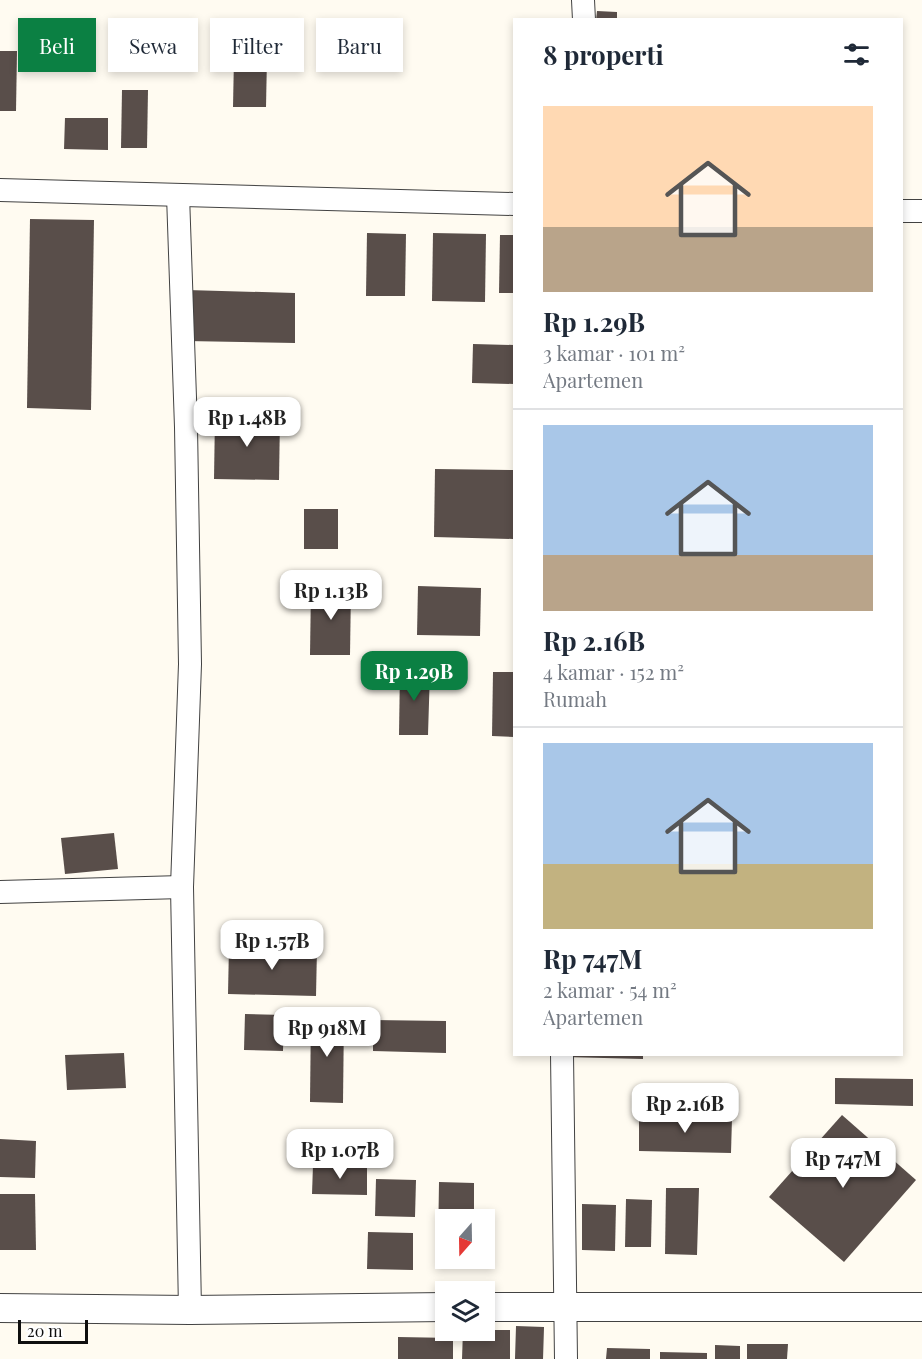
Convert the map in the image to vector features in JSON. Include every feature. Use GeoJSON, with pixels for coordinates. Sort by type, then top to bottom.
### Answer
{"type":"FeatureCollection","features":[{"type":"Feature","properties":{"kind":"street"},"geometry":{"type":"LineString","coordinates":[[583,0],[584,18]]}},
{"type":"Feature","properties":{"kind":"street"},"geometry":{"type":"LineString","coordinates":[[0,190],[513,204]]}},
{"type":"Feature","properties":{"kind":"street"},"geometry":{"type":"LineString","coordinates":[[178,195],[190,664],[182,887],[190,1310]]}},
{"type":"Feature","properties":{"kind":"street"},"geometry":{"type":"LineString","coordinates":[[903,211],[922,211]]}},
{"type":"Feature","properties":{"kind":"street"},"geometry":{"type":"LineString","coordinates":[[0,892],[182,887]]}},
{"type":"Feature","properties":{"kind":"street"},"geometry":{"type":"LineString","coordinates":[[562,1056],[566,1359]]}},
{"type":"Feature","properties":{"kind":"street"},"geometry":{"type":"LineString","coordinates":[[495,1307],[922,1307]]}},
{"type":"Feature","properties":{"kind":"street"},"geometry":{"type":"LineString","coordinates":[[0,1308],[190,1310],[435,1308]]}},
{"type":"Feature","properties":{"kind":"building"},"geometry":{"type":"Polygon","coordinates":[[[597,11],[617,12],[617,18],[596,18],[597,11]]]}},
{"type":"Feature","properties":{"kind":"building"},"geometry":{"type":"Polygon","coordinates":[[[0,51],[17,51],[16,111],[0,111],[0,51]]]}},
{"type":"Feature","properties":{"kind":"building"},"geometry":{"type":"Polygon","coordinates":[[[234,72],[267,72],[266,107],[233,107],[234,72]]]}},
{"type":"Feature","properties":{"kind":"building"},"geometry":{"type":"Polygon","coordinates":[[[122,90],[148,90],[147,148],[121,148],[122,90]]]}},
{"type":"Feature","properties":{"kind":"building"},"geometry":{"type":"Polygon","coordinates":[[[65,118],[108,118],[108,150],[64,149],[65,118]]]}},
{"type":"Feature","properties":{"kind":"building"},"geometry":{"type":"Polygon","coordinates":[[[30,219],[94,220],[91,410],[27,408],[30,219]]]}},
{"type":"Feature","properties":{"kind":"building"},"geometry":{"type":"Polygon","coordinates":[[[367,233],[406,234],[405,296],[366,296],[367,233]]]}},
{"type":"Feature","properties":{"kind":"building"},"geometry":{"type":"Polygon","coordinates":[[[433,233],[486,234],[485,302],[432,301],[433,233]]]}},
{"type":"Feature","properties":{"kind":"building"},"geometry":{"type":"Polygon","coordinates":[[[500,235],[513,235],[513,293],[499,293],[500,235]]]}},
{"type":"Feature","properties":{"kind":"building"},"geometry":{"type":"Polygon","coordinates":[[[187,290],[295,293],[295,343],[186,341],[187,290]]]}},
{"type":"Feature","properties":{"kind":"building"},"geometry":{"type":"Polygon","coordinates":[[[473,344],[513,345],[513,384],[472,383],[473,344]]]}},
{"type":"Feature","properties":{"kind":"building"},"geometry":{"type":"Polygon","coordinates":[[[215,415],[280,416],[279,480],[214,479],[215,415]]]}},
{"type":"Feature","properties":{"kind":"building"},"geometry":{"type":"Polygon","coordinates":[[[435,469],[513,470],[513,539],[434,537],[435,469]]]}},
{"type":"Feature","properties":{"kind":"building"},"geometry":{"type":"Polygon","coordinates":[[[304,509],[338,509],[338,549],[304,549],[304,509]]]}},
{"type":"Feature","properties":{"kind":"building"},"geometry":{"type":"Polygon","coordinates":[[[418,586],[481,588],[480,636],[417,635],[418,586]]]}},
{"type":"Feature","properties":{"kind":"building"},"geometry":{"type":"Polygon","coordinates":[[[311,587],[351,587],[350,655],[310,655],[311,587]]]}},
{"type":"Feature","properties":{"kind":"building"},"geometry":{"type":"Polygon","coordinates":[[[400,669],[430,670],[428,735],[399,735],[400,669]]]}},
{"type":"Feature","properties":{"kind":"building"},"geometry":{"type":"Polygon","coordinates":[[[493,672],[513,672],[513,737],[492,736],[493,672]]]}},
{"type":"Feature","properties":{"kind":"building"},"geometry":{"type":"Polygon","coordinates":[[[114,833],[118,869],[65,874],[61,838],[114,833]]]}},
{"type":"Feature","properties":{"kind":"building"},"geometry":{"type":"Polygon","coordinates":[[[229,946],[317,948],[316,996],[228,994],[229,946]]]}},
{"type":"Feature","properties":{"kind":"building"},"geometry":{"type":"Polygon","coordinates":[[[245,1014],[284,1015],[283,1051],[244,1050],[245,1014]]]}},
{"type":"Feature","properties":{"kind":"building"},"geometry":{"type":"Polygon","coordinates":[[[311,1014],[344,1015],[343,1103],[310,1102],[311,1014]]]}},
{"type":"Feature","properties":{"kind":"building"},"geometry":{"type":"Polygon","coordinates":[[[373,1020],[446,1021],[446,1053],[373,1051],[373,1020]]]}},
{"type":"Feature","properties":{"kind":"building"},"geometry":{"type":"Polygon","coordinates":[[[124,1053],[126,1088],[67,1090],[65,1055],[124,1053]]]}},
{"type":"Feature","properties":{"kind":"building"},"geometry":{"type":"Polygon","coordinates":[[[643,1056],[643,1059],[565,1057],[643,1056]]]}},
{"type":"Feature","properties":{"kind":"building"},"geometry":{"type":"Polygon","coordinates":[[[835,1078],[913,1079],[913,1106],[835,1104],[835,1078]]]}},
{"type":"Feature","properties":{"kind":"building"},"geometry":{"type":"Polygon","coordinates":[[[842,1115],[916,1180],[844,1262],[769,1197],[842,1115]]]}},
{"type":"Feature","properties":{"kind":"building"},"geometry":{"type":"Polygon","coordinates":[[[639,1116],[732,1118],[731,1153],[639,1151],[639,1116]]]}},
{"type":"Feature","properties":{"kind":"building"},"geometry":{"type":"Polygon","coordinates":[[[0,1139],[36,1141],[35,1178],[0,1177],[0,1139]]]}},
{"type":"Feature","properties":{"kind":"building"},"geometry":{"type":"Polygon","coordinates":[[[313,1165],[367,1166],[367,1195],[312,1194],[313,1165]]]}},
{"type":"Feature","properties":{"kind":"building"},"geometry":{"type":"Polygon","coordinates":[[[376,1179],[416,1180],[415,1217],[375,1216],[376,1179]]]}},
{"type":"Feature","properties":{"kind":"building"},"geometry":{"type":"Polygon","coordinates":[[[439,1182],[474,1183],[474,1209],[439,1209],[439,1182]]]}},
{"type":"Feature","properties":{"kind":"building"},"geometry":{"type":"Polygon","coordinates":[[[666,1188],[699,1188],[697,1255],[665,1254],[666,1188]]]}},
{"type":"Feature","properties":{"kind":"building"},"geometry":{"type":"Polygon","coordinates":[[[0,1194],[35,1194],[36,1250],[0,1250],[0,1194]]]}},
{"type":"Feature","properties":{"kind":"building"},"geometry":{"type":"Polygon","coordinates":[[[626,1199],[652,1200],[651,1247],[625,1247],[626,1199]]]}},
{"type":"Feature","properties":{"kind":"building"},"geometry":{"type":"Polygon","coordinates":[[[582,1204],[616,1205],[615,1251],[582,1250],[582,1204]]]}},
{"type":"Feature","properties":{"kind":"building"},"geometry":{"type":"Polygon","coordinates":[[[368,1232],[413,1233],[413,1270],[367,1269],[368,1232]]]}},
{"type":"Feature","properties":{"kind":"building"},"geometry":{"type":"Polygon","coordinates":[[[516,1326],[544,1327],[543,1359],[515,1359],[516,1326]]]}},
{"type":"Feature","properties":{"kind":"building"},"geometry":{"type":"Polygon","coordinates":[[[495,1330],[510,1330],[510,1359],[462,1359],[463,1341],[495,1341],[495,1330]]]}},
{"type":"Feature","properties":{"kind":"building"},"geometry":{"type":"Polygon","coordinates":[[[398,1337],[435,1338],[435,1341],[453,1341],[453,1359],[398,1359],[398,1337]]]}},
{"type":"Feature","properties":{"kind":"building"},"geometry":{"type":"Polygon","coordinates":[[[747,1344],[788,1344],[787,1359],[747,1359],[747,1344]]]}},
{"type":"Feature","properties":{"kind":"building"},"geometry":{"type":"Polygon","coordinates":[[[715,1345],[740,1346],[740,1359],[715,1359],[715,1345]]]}},
{"type":"Feature","properties":{"kind":"building"},"geometry":{"type":"Polygon","coordinates":[[[607,1348],[650,1349],[650,1359],[606,1359],[607,1348]]]}},
{"type":"Feature","properties":{"kind":"building"},"geometry":{"type":"Polygon","coordinates":[[[660,1352],[707,1353],[707,1359],[660,1359],[660,1352]]]}}]}
